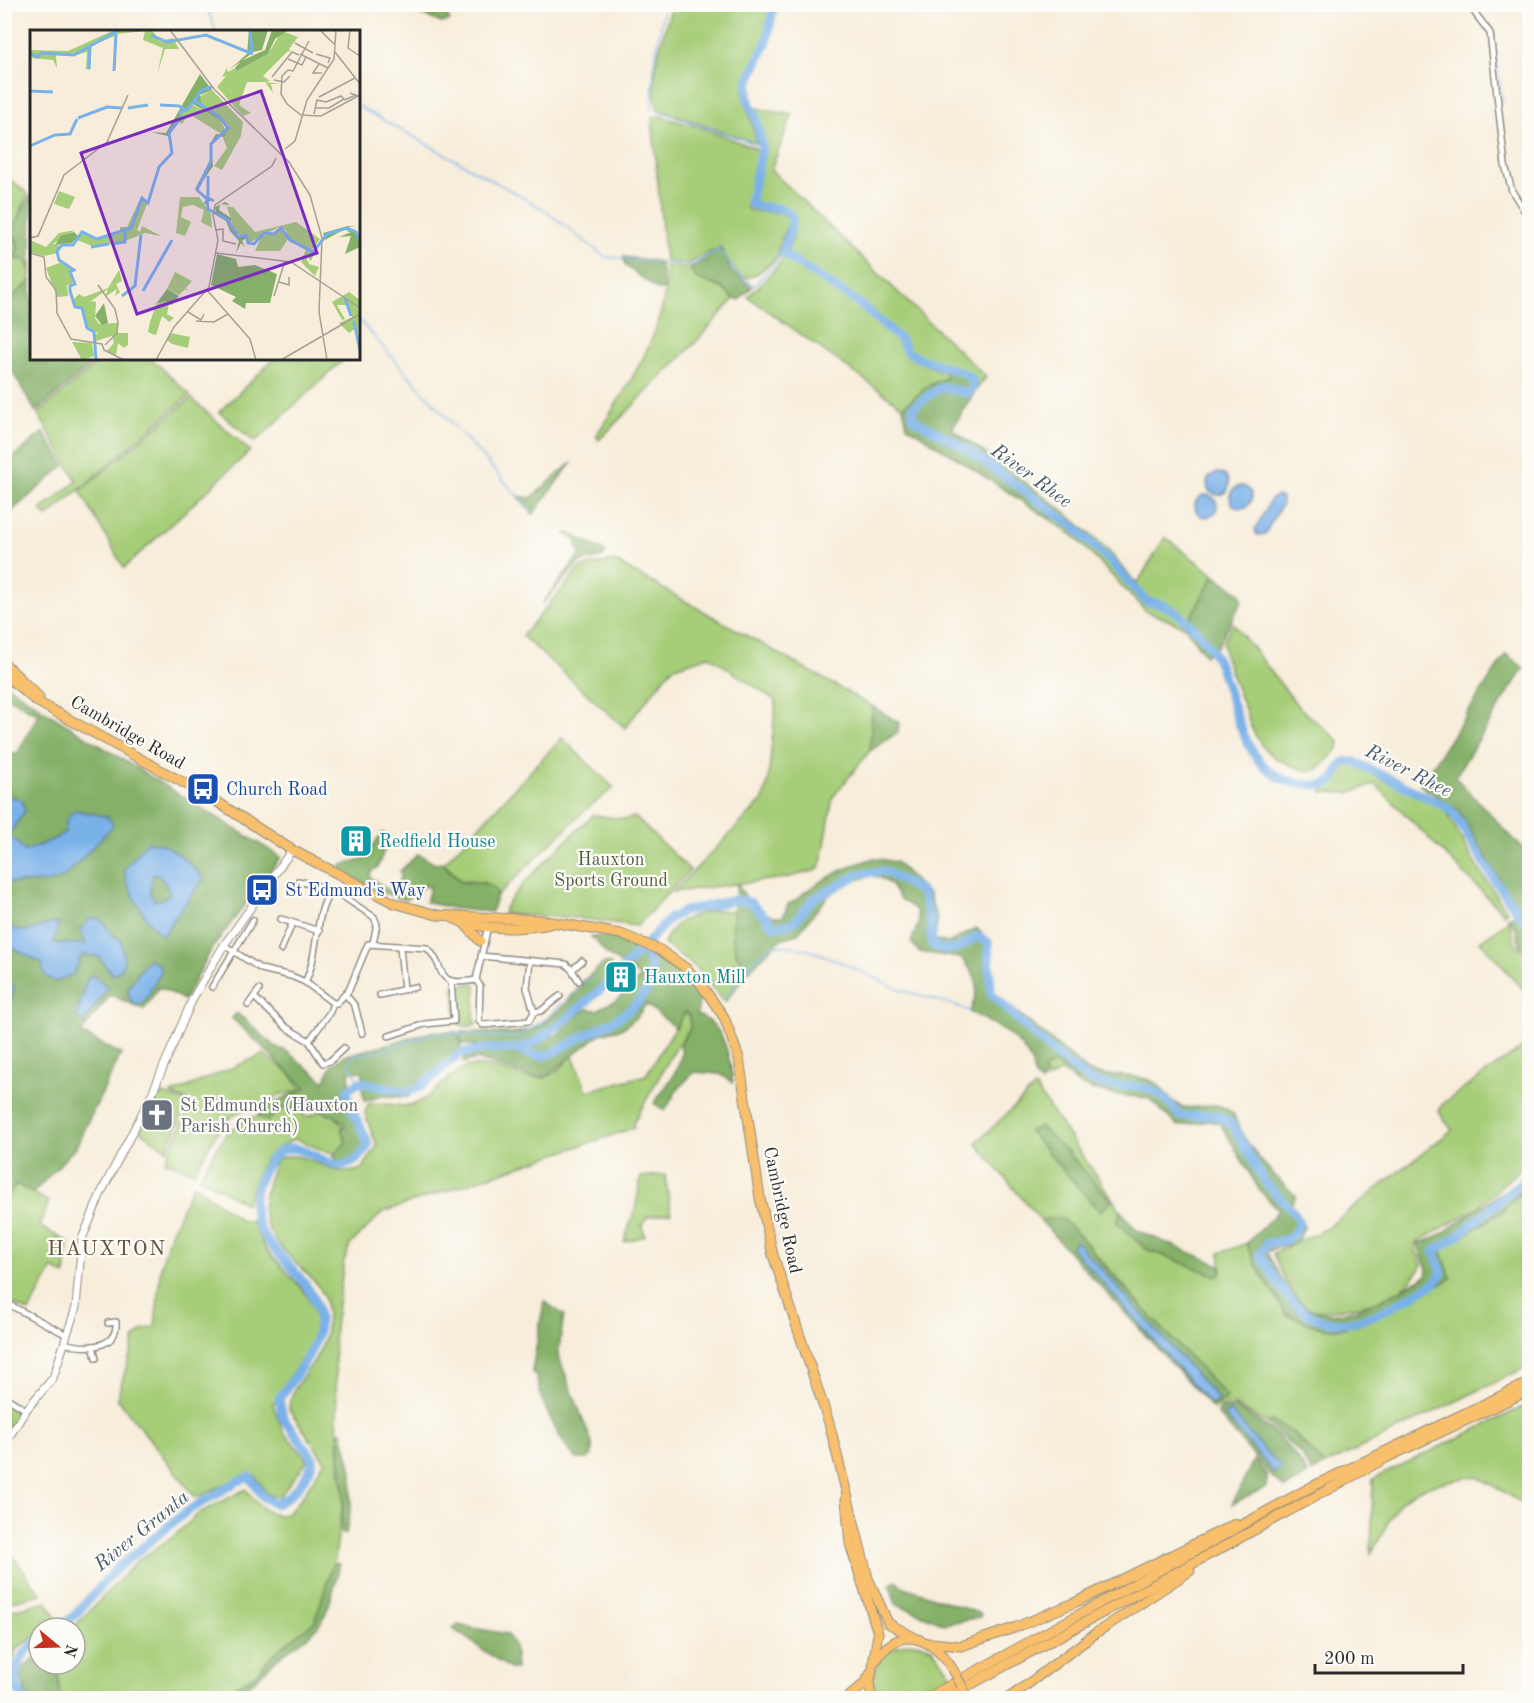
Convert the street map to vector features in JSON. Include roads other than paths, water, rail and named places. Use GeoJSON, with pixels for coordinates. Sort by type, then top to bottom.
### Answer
{"type":"FeatureCollection","features":[{"type":"Feature","properties":{"kind":"highway","name":"Cambridge Road"},"geometry":{"type":"LineString","coordinates":[[5,667],[45,703],[211,798],[292,850],[394,903],[425,913],[530,927],[552,923],[607,931],[641,941],[660,950],[687,969],[700,982],[724,1017],[733,1037],[743,1076],[756,1169],[771,1245],[829,1423],[846,1497],[853,1512],[863,1561],[881,1612],[893,1628],[931,1643],[961,1646],[1014,1628],[1076,1602],[1235,1523],[1256,1518]]}},
{"type":"Feature","properties":{"kind":"highway","name":"Cambridge Road"},"geometry":{"type":"LineString","coordinates":[[451,916],[464,923],[485,921]]}},
{"type":"Feature","properties":{"kind":"highway"},"geometry":{"type":"LineString","coordinates":[[464,923],[481,942]]}},
{"type":"Feature","properties":{"kind":"highway"},"geometry":{"type":"LineString","coordinates":[[927,1698],[1256,1518],[1464,1411],[1530,1382]]}},
{"type":"Feature","properties":{"kind":"highway"},"geometry":{"type":"LineString","coordinates":[[945,1698],[1386,1458],[1530,1390]]}},
{"type":"Feature","properties":{"kind":"highway","name":"Cambridge Road"},"geometry":{"type":"LineString","coordinates":[[846,1497],[845,1513],[850,1544],[878,1633],[869,1690],[872,1698]]}},
{"type":"Feature","properties":{"kind":"highway"},"geometry":{"type":"LineString","coordinates":[[1008,1698],[1096,1633],[1204,1563],[1226,1545]]}},
{"type":"Feature","properties":{"kind":"highway"},"geometry":{"type":"LineString","coordinates":[[848,1698],[864,1684],[879,1654],[894,1643],[917,1639]]}},
{"type":"Feature","properties":{"kind":"highway"},"geometry":{"type":"LineString","coordinates":[[931,1643],[943,1653],[968,1698]]}},
{"type":"Feature","properties":{"kind":"street"},"geometry":{"type":"LineString","coordinates":[[1468,4],[1490,33],[1505,165],[1512,190],[1530,220]]}},
{"type":"Feature","properties":{"kind":"street"},"geometry":{"type":"LineString","coordinates":[[4,1444],[26,1410],[49,1384],[75,1307],[82,1239],[102,1191],[151,1096],[193,998],[224,945],[292,850]]}},
{"type":"Feature","properties":{"kind":"street"},"geometry":{"type":"LineString","coordinates":[[298,881],[323,887],[330,893]]}},
{"type":"Feature","properties":{"kind":"street"},"geometry":{"type":"LineString","coordinates":[[330,893],[336,892],[374,917],[377,924],[373,943]]}},
{"type":"Feature","properties":{"kind":"street"},"geometry":{"type":"LineString","coordinates":[[305,982],[313,968],[323,906],[330,893]]}},
{"type":"Feature","properties":{"kind":"street"},"geometry":{"type":"LineString","coordinates":[[281,919],[319,931]]}},
{"type":"Feature","properties":{"kind":"street"},"geometry":{"type":"LineString","coordinates":[[212,987],[253,920]]}},
{"type":"Feature","properties":{"kind":"street"},"geometry":{"type":"LineString","coordinates":[[485,921],[476,980],[480,986],[479,1022],[483,1025],[518,1024],[529,1021],[534,1012],[527,988],[530,961]]}},
{"type":"Feature","properties":{"kind":"street"},"geometry":{"type":"LineString","coordinates":[[281,950],[292,924]]}},
{"type":"Feature","properties":{"kind":"street"},"geometry":{"type":"LineString","coordinates":[[333,1003],[337,1003],[346,995],[364,948],[373,943],[427,948],[440,974],[451,981],[476,980]]}},
{"type":"Feature","properties":{"kind":"street"},"geometry":{"type":"LineString","coordinates":[[224,945],[234,954],[261,969],[291,975],[305,982],[333,1003]]}},
{"type":"Feature","properties":{"kind":"street"},"geometry":{"type":"LineString","coordinates":[[400,947],[404,989]]}},
{"type":"Feature","properties":{"kind":"street"},"geometry":{"type":"LineString","coordinates":[[481,956],[566,964],[579,981]]}},
{"type":"Feature","properties":{"kind":"street"},"geometry":{"type":"LineString","coordinates":[[572,970],[582,961]]}},
{"type":"Feature","properties":{"kind":"street"},"geometry":{"type":"LineString","coordinates":[[389,1036],[426,1024],[454,1022],[451,981]]}},
{"type":"Feature","properties":{"kind":"street"},"geometry":{"type":"LineString","coordinates":[[380,995],[415,987]]}},
{"type":"Feature","properties":{"kind":"street"},"geometry":{"type":"LineString","coordinates":[[248,1005],[259,990]]}},
{"type":"Feature","properties":{"kind":"street"},"geometry":{"type":"LineString","coordinates":[[346,995],[355,1006],[362,1033]]}},
{"type":"Feature","properties":{"kind":"street"},"geometry":{"type":"LineString","coordinates":[[534,1012],[541,1011],[560,996]]}},
{"type":"Feature","properties":{"kind":"street"},"geometry":{"type":"LineString","coordinates":[[254,997],[287,1028],[309,1041],[323,1062],[330,1061],[344,1048]]}},
{"type":"Feature","properties":{"kind":"street"},"geometry":{"type":"LineString","coordinates":[[309,1041],[330,1012],[333,1003]]}},
{"type":"Feature","properties":{"kind":"street"},"geometry":{"type":"LineString","coordinates":[[4,1302],[82,1348],[112,1340],[117,1333],[116,1322],[108,1323]]}},
{"type":"Feature","properties":{"kind":"street"},"geometry":{"type":"LineString","coordinates":[[93,1346],[96,1358]]}},
{"type":"Feature","properties":{"kind":"street"},"geometry":{"type":"LineString","coordinates":[[4,1396],[26,1410]]}},
{"type":"Feature","properties":{"kind":"water"},"geometry":{"type":"Polygon","coordinates":[[[1214,473],[1222,473],[1229,480],[1229,488],[1222,495],[1214,495],[1207,488],[1207,480],[1214,473]]]}},
{"type":"Feature","properties":{"kind":"water"},"geometry":{"type":"Polygon","coordinates":[[[1237,486],[1245,486],[1252,493],[1252,501],[1245,508],[1237,508],[1230,501],[1230,493],[1237,486]]]}},
{"type":"Feature","properties":{"kind":"water"},"geometry":{"type":"Polygon","coordinates":[[[1202,495],[1210,495],[1217,502],[1217,510],[1210,517],[1202,517],[1195,510],[1195,502],[1202,495]]]}},
{"type":"Feature","properties":{"kind":"water"},"geometry":{"type":"Polygon","coordinates":[[[1276,496],[1282,498],[1282,504],[1265,534],[1257,535],[1255,530],[1271,499],[1276,496]]]}},
{"type":"Feature","properties":{"kind":"water"},"geometry":{"type":"Polygon","coordinates":[[[5,794],[22,800],[25,811],[9,834],[25,851],[65,832],[67,818],[75,810],[108,817],[113,826],[64,877],[50,882],[11,883],[5,878],[5,794]]]}},
{"type":"Feature","properties":{"kind":"water"},"geometry":{"type":"Polygon","coordinates":[[[147,842],[164,845],[171,849],[204,878],[162,936],[138,905],[124,870],[147,842]],[[153,875],[150,892],[154,900],[161,900],[170,894],[158,875],[153,875]]]}},
{"type":"Feature","properties":{"kind":"water"},"geometry":{"type":"Polygon","coordinates":[[[90,918],[102,920],[110,933],[121,940],[124,959],[121,970],[113,975],[98,956],[82,955],[73,974],[55,982],[44,975],[42,963],[5,944],[5,923],[13,928],[26,931],[59,923],[53,943],[86,944],[80,931],[90,918]]]}},
{"type":"Feature","properties":{"kind":"water"},"geometry":{"type":"Polygon","coordinates":[[[148,959],[159,964],[161,971],[144,1002],[134,1005],[129,998],[128,988],[148,959]]]}},
{"type":"Feature","properties":{"kind":"water"},"geometry":{"type":"Polygon","coordinates":[[[92,975],[108,987],[83,1023],[76,1017],[87,979],[92,975]]]}},
{"type":"Feature","properties":{"kind":"water"},"geometry":{"type":"Polygon","coordinates":[[[4,982],[14,986],[11,1002],[5,1000],[4,982]]]}},
{"type":"Feature","properties":{"kind":"water"},"geometry":{"type":"Polygon","coordinates":[[[1076,1241],[1219,1400],[1210,1404],[1071,1247],[1076,1241]]]}},
{"type":"Feature","properties":{"kind":"water"},"geometry":{"type":"Polygon","coordinates":[[[1230,1411],[1266,1452],[1283,1467],[1274,1473],[1224,1415],[1230,1411]]]}},
{"type":"Feature","properties":{"kind":"waterway"},"geometry":{"type":"LineString","coordinates":[[206,4],[215,30]]}},
{"type":"Feature","properties":{"kind":"waterway"},"geometry":{"type":"LineString","coordinates":[[665,4],[654,64],[652,109],[762,146]]}},
{"type":"Feature","properties":{"kind":"waterway","name":"River Rhee"},"geometry":{"type":"LineString","coordinates":[[774,4],[767,41],[748,82],[748,99],[756,118],[762,147],[750,203],[755,206],[780,209],[790,214],[792,224],[783,253],[860,304],[901,340],[906,351],[918,358],[961,372],[972,379],[973,387],[968,393],[941,387],[913,407],[912,418],[965,448],[1074,527],[1110,561],[1147,602],[1157,603],[1171,609],[1193,627],[1216,657],[1244,736],[1254,754],[1267,769],[1284,779],[1323,785],[1332,781],[1344,762],[1353,761],[1447,807],[1455,815],[1495,881],[1530,928]]}},
{"type":"Feature","properties":{"kind":"waterway"},"geometry":{"type":"LineString","coordinates":[[1494,43],[1503,101]]}},
{"type":"Feature","properties":{"kind":"waterway"},"geometry":{"type":"LineString","coordinates":[[360,107],[542,208],[605,257],[661,263]]}},
{"type":"Feature","properties":{"kind":"waterway"},"geometry":{"type":"LineString","coordinates":[[665,263],[693,265],[719,249],[736,273],[754,286],[783,253]]}},
{"type":"Feature","properties":{"kind":"waterway"},"geometry":{"type":"LineString","coordinates":[[360,321],[532,512]]}},
{"type":"Feature","properties":{"kind":"waterway","name":"River Granta"},"geometry":{"type":"LineString","coordinates":[[74,1616],[116,1569],[186,1512],[238,1481],[250,1477],[263,1497],[276,1504],[294,1491],[309,1471],[313,1458],[283,1418],[279,1399],[299,1371],[316,1340],[319,1318],[313,1298],[302,1280],[261,1230],[254,1211],[256,1188],[269,1162],[279,1152],[289,1148],[299,1149],[339,1165],[354,1161],[368,1146],[350,1105],[347,1090],[360,1082],[406,1092],[420,1087],[461,1053],[484,1049],[515,1049],[534,1043],[563,1022],[616,976],[670,918],[685,911],[735,900],[750,902],[775,927],[794,922],[813,899],[859,874],[884,871],[922,892],[931,924],[932,945],[950,950],[977,936],[988,942],[991,993],[1037,1038],[1074,1069],[1096,1082],[1150,1089],[1164,1098],[1180,1116],[1216,1115],[1232,1124],[1264,1181],[1295,1214],[1299,1223],[1291,1237],[1283,1241],[1267,1243],[1260,1255],[1292,1301],[1309,1315],[1327,1322],[1364,1319],[1435,1283],[1442,1273],[1434,1251],[1458,1236],[1530,1175]]}},
{"type":"Feature","properties":{"kind":"waterway"},"geometry":{"type":"LineString","coordinates":[[724,998],[750,964],[772,945],[806,949],[902,990],[969,1011]]}},
{"type":"Feature","properties":{"kind":"waterway","name":"River Granta"},"geometry":{"type":"LineString","coordinates":[[515,1049],[539,1056],[552,1053],[620,1017],[642,997],[649,985],[651,971],[647,955],[639,951]]}},
{"type":"Feature","properties":{"kind":"waterway"},"geometry":{"type":"LineString","coordinates":[[360,1082],[349,1064],[354,1055],[378,1052],[434,1033],[517,1038],[546,1019],[592,976]]}},
{"type":"Feature","properties":{"kind":"waterway","name":"River Granta"},"geometry":{"type":"LineString","coordinates":[[22,1698],[18,1690],[16,1674],[21,1659],[27,1651]]}},
{"type":"Feature","properties":{"kind":"place","name":"Church Road"},"geometry":{"type":"Point","coordinates":[203,789]}},
{"type":"Feature","properties":{"kind":"place","name":"Redfield House"},"geometry":{"type":"Point","coordinates":[356,841]}},
{"type":"Feature","properties":{"kind":"place","name":"St Edmund's Way"},"geometry":{"type":"Point","coordinates":[262,890]}},
{"type":"Feature","properties":{"kind":"place","name":"Hauxton Mill"},"geometry":{"type":"Point","coordinates":[621,977]}},
{"type":"Feature","properties":{"kind":"place","name":"St Edmund's (Hauxton Parish Church)"},"geometry":{"type":"Point","coordinates":[157,1115]}},
{"type":"Feature","properties":{"kind":"district","name":"HAUXTON"},"geometry":{"type":"Point","coordinates":[107,1248]}},
{"type":"Feature","properties":{"kind":"park label","name":"Hauxton Sports Ground"},"geometry":{"type":"Point","coordinates":[611,869]}}]}
